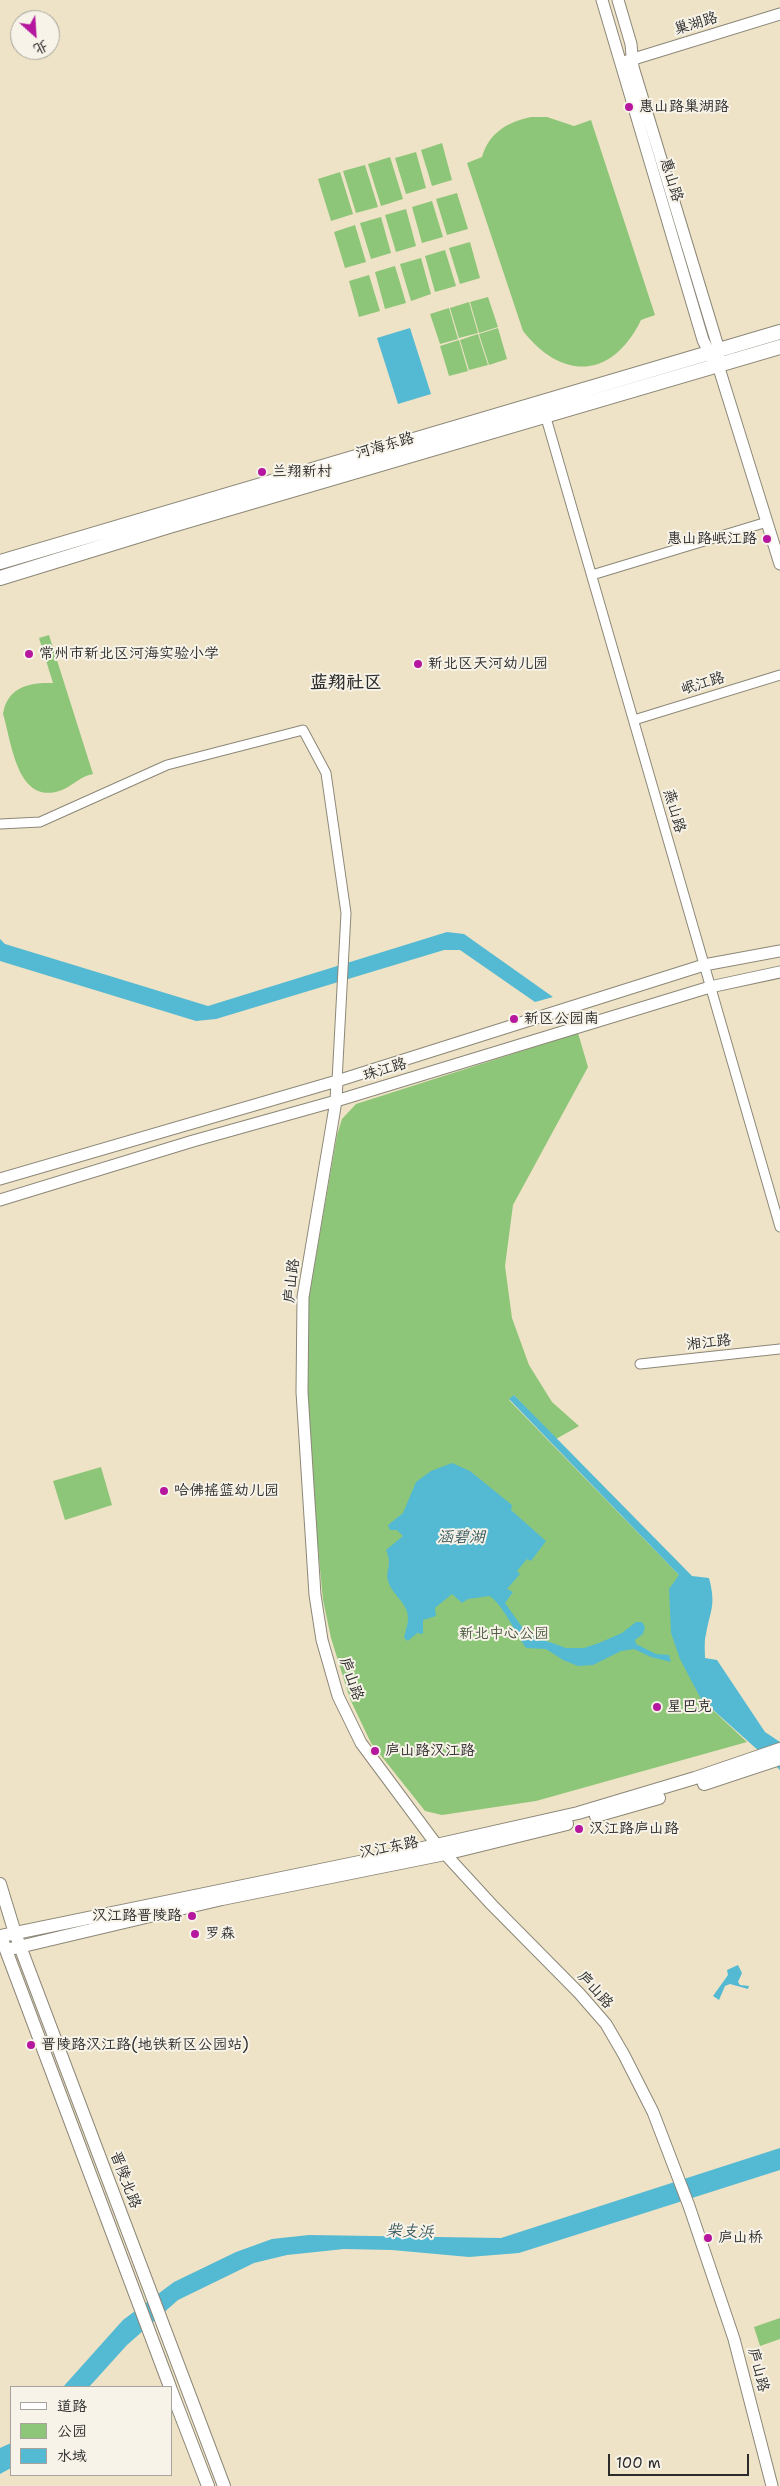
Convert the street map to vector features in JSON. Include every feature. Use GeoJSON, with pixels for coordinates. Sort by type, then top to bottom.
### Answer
{"type":"FeatureCollection","features":[{"type":"Feature","properties":{"kind":"main road","name":"河海东路"},"geometry":{"type":"LineString","coordinates":[[0,562],[780,332]]}},
{"type":"Feature","properties":{"kind":"main road","name":"河海东路"},"geometry":{"type":"LineString","coordinates":[[0,578],[178,523],[780,347]]}},
{"type":"Feature","properties":{"kind":"main road","name":"汉江东路"},"geometry":{"type":"LineString","coordinates":[[754,1763],[780,1749]]}},
{"type":"Feature","properties":{"kind":"main road","name":"汉江东路"},"geometry":{"type":"LineString","coordinates":[[3,1951],[441,1849],[578,1813],[694,1778],[754,1763],[780,1759]]}},
{"type":"Feature","properties":{"kind":"main road","name":"汉江东路"},"geometry":{"type":"LineString","coordinates":[[0,1935],[441,1849]]}},
{"type":"Feature","properties":{"kind":"main road","name":"晋陵北路"},"geometry":{"type":"LineString","coordinates":[[0,1884],[20,1947],[224,2486]]}},
{"type":"Feature","properties":{"kind":"main road","name":"晋陵北路"},"geometry":{"type":"LineString","coordinates":[[0,1935],[3,1951],[138,2307],[170,2386]]}},
{"type":"Feature","properties":{"kind":"main road","name":"晋陵北路"},"geometry":{"type":"LineString","coordinates":[[172,2391],[208,2486]]}},
{"type":"Feature","properties":{"kind":"street","name":"惠山路"},"geometry":{"type":"LineString","coordinates":[[602,0],[714,351]]}},
{"type":"Feature","properties":{"kind":"street","name":"惠山路"},"geometry":{"type":"LineString","coordinates":[[618,0],[631,44],[632,60],[718,365],[780,564]]}},
{"type":"Feature","properties":{"kind":"street","name":"巢湖路"},"geometry":{"type":"LineString","coordinates":[[621,63],[780,14]]}},
{"type":"Feature","properties":{"kind":"street","name":"燕山路"},"geometry":{"type":"LineString","coordinates":[[541,402],[780,1227]]}},
{"type":"Feature","properties":{"kind":"street"},"geometry":{"type":"LineString","coordinates":[[592,575],[767,522]]}},
{"type":"Feature","properties":{"kind":"street","name":"岷江路"},"geometry":{"type":"LineString","coordinates":[[634,720],[780,675]]}},
{"type":"Feature","properties":{"kind":"street"},"geometry":{"type":"LineString","coordinates":[[0,824],[40,822],[167,765],[303,730],[326,773],[346,912],[337,1082]]}},
{"type":"Feature","properties":{"kind":"street","name":"珠江路"},"geometry":{"type":"LineString","coordinates":[[0,1178],[337,1082],[704,965],[780,951]]}},
{"type":"Feature","properties":{"kind":"street","name":"珠江路"},"geometry":{"type":"LineString","coordinates":[[0,1200],[193,1140],[336,1101],[710,987],[780,972]]}},
{"type":"Feature","properties":{"kind":"street","name":"庐山路"},"geometry":{"type":"LineString","coordinates":[[337,1082],[336,1101],[303,1297],[303,1411],[314,1595],[322,1640],[338,1696],[361,1743],[441,1849],[579,1993],[606,2024],[624,2055],[653,2112],[689,2206],[734,2339],[772,2486]]}},
{"type":"Feature","properties":{"kind":"street","name":"湘江路"},"geometry":{"type":"LineString","coordinates":[[640,1364],[780,1349]]}},
{"type":"Feature","properties":{"kind":"green space"},"geometry":{"type":"Polygon","coordinates":[[[531,117],[547,117],[574,126],[591,120],[655,315],[641,320],[630,339],[616,353],[602,362],[586,366],[571,365],[554,359],[538,348],[523,331],[467,163],[482,157],[489,141],[500,130],[514,122],[531,117]]]}},
{"type":"Feature","properties":{"kind":"green space"},"geometry":{"type":"Polygon","coordinates":[[[442,143],[452,180],[432,186],[421,150],[442,143]]]}},
{"type":"Feature","properties":{"kind":"green space"},"geometry":{"type":"Polygon","coordinates":[[[416,152],[426,188],[406,194],[395,158],[416,152]]]}},
{"type":"Feature","properties":{"kind":"green space"},"geometry":{"type":"Polygon","coordinates":[[[390,157],[403,199],[381,206],[368,164],[390,157]]]}},
{"type":"Feature","properties":{"kind":"green space"},"geometry":{"type":"Polygon","coordinates":[[[365,165],[378,207],[356,213],[343,171],[365,165]]]}},
{"type":"Feature","properties":{"kind":"green space"},"geometry":{"type":"Polygon","coordinates":[[[340,172],[353,214],[331,221],[318,179],[340,172]]]}},
{"type":"Feature","properties":{"kind":"green space"},"geometry":{"type":"Polygon","coordinates":[[[457,193],[468,229],[447,235],[436,199],[457,193]]]}},
{"type":"Feature","properties":{"kind":"green space"},"geometry":{"type":"Polygon","coordinates":[[[432,201],[443,237],[422,243],[412,207],[432,201]]]}},
{"type":"Feature","properties":{"kind":"green space"},"geometry":{"type":"Polygon","coordinates":[[[406,209],[416,246],[396,252],[385,215],[406,209]]]}},
{"type":"Feature","properties":{"kind":"green space"},"geometry":{"type":"Polygon","coordinates":[[[381,217],[391,253],[371,259],[360,223],[381,217]]]}},
{"type":"Feature","properties":{"kind":"green space"},"geometry":{"type":"Polygon","coordinates":[[[355,225],[366,262],[345,268],[334,232],[355,225]]]}},
{"type":"Feature","properties":{"kind":"green space"},"geometry":{"type":"Polygon","coordinates":[[[470,242],[480,278],[460,284],[449,248],[470,242]]]}},
{"type":"Feature","properties":{"kind":"green space"},"geometry":{"type":"Polygon","coordinates":[[[445,250],[456,286],[435,292],[425,256],[445,250]]]}},
{"type":"Feature","properties":{"kind":"green space"},"geometry":{"type":"Polygon","coordinates":[[[421,258],[431,294],[411,301],[400,264],[421,258]]]}},
{"type":"Feature","properties":{"kind":"green space"},"geometry":{"type":"Polygon","coordinates":[[[395,266],[406,303],[385,309],[375,272],[395,266]]]}},
{"type":"Feature","properties":{"kind":"green space"},"geometry":{"type":"Polygon","coordinates":[[[369,275],[380,311],[359,317],[349,281],[369,275]]]}},
{"type":"Feature","properties":{"kind":"green space"},"geometry":{"type":"Polygon","coordinates":[[[488,297],[498,327],[479,333],[470,302],[488,297]]]}},
{"type":"Feature","properties":{"kind":"green space"},"geometry":{"type":"Polygon","coordinates":[[[469,302],[478,333],[459,338],[450,308],[469,302]]]}},
{"type":"Feature","properties":{"kind":"green space"},"geometry":{"type":"Polygon","coordinates":[[[449,308],[458,339],[440,344],[430,314],[449,308]]]}},
{"type":"Feature","properties":{"kind":"green space"},"geometry":{"type":"Polygon","coordinates":[[[498,328],[507,359],[489,365],[479,334],[498,328]]]}},
{"type":"Feature","properties":{"kind":"green space"},"geometry":{"type":"Polygon","coordinates":[[[478,334],[488,365],[469,370],[460,340],[478,334]]]}},
{"type":"Feature","properties":{"kind":"green space"},"geometry":{"type":"Polygon","coordinates":[[[459,340],[468,371],[449,376],[440,346],[459,340]]]}},
{"type":"Feature","properties":{"kind":"green space"},"geometry":{"type":"Polygon","coordinates":[[[49,635],[93,774],[62,790],[47,793],[35,789],[26,781],[19,769],[3,714],[9,698],[21,688],[28,685],[53,683],[39,638],[49,635]]]}},
{"type":"Feature","properties":{"kind":"green space","name":"新北中心公园"},"geometry":{"type":"Polygon","coordinates":[[[578,1033],[588,1067],[513,1205],[505,1266],[512,1318],[529,1365],[552,1402],[579,1426],[556,1439],[514,1395],[509,1400],[679,1575],[701,1699],[747,1742],[536,1801],[442,1815],[425,1811],[371,1743],[350,1699],[331,1638],[323,1600],[311,1474],[307,1391],[309,1297],[337,1135],[342,1119],[356,1104],[578,1033]]]}},
{"type":"Feature","properties":{"kind":"green space"},"geometry":{"type":"Polygon","coordinates":[[[101,1467],[112,1505],[65,1520],[53,1481],[101,1467]]]}},
{"type":"Feature","properties":{"kind":"green space"},"geometry":{"type":"Polygon","coordinates":[[[780,2318],[780,2339],[760,2346],[754,2327],[780,2318]]]}},
{"type":"Feature","properties":{"kind":"water"},"geometry":{"type":"Polygon","coordinates":[[[410,328],[431,394],[398,404],[377,338],[410,328]]]}},
{"type":"Feature","properties":{"kind":"water"},"geometry":{"type":"Polygon","coordinates":[[[447,932],[464,934],[553,997],[535,1002],[460,950],[444,950],[216,1019],[196,1021],[0,961],[0,939],[5,944],[208,1006],[447,932]]]}},
{"type":"Feature","properties":{"kind":"water"},"geometry":{"type":"Polygon","coordinates":[[[514,1395],[692,1576],[709,1578],[712,1601],[705,1637],[705,1658],[717,1660],[765,1732],[780,1742],[780,1770],[701,1699],[680,1659],[671,1633],[669,1589],[679,1575],[509,1399],[514,1395]]]}},
{"type":"Feature","properties":{"kind":"water","name":"涵碧湖"},"geometry":{"type":"Polygon","coordinates":[[[452,1463],[470,1471],[512,1505],[511,1510],[546,1541],[531,1561],[527,1559],[517,1571],[520,1574],[507,1589],[513,1592],[505,1603],[527,1634],[566,1648],[584,1648],[622,1633],[636,1622],[642,1622],[645,1627],[643,1634],[635,1640],[636,1644],[656,1654],[669,1655],[671,1662],[651,1657],[634,1649],[621,1651],[593,1665],[578,1666],[563,1660],[546,1649],[526,1648],[505,1613],[490,1596],[468,1599],[462,1603],[452,1594],[435,1608],[436,1616],[423,1620],[423,1634],[417,1633],[408,1641],[404,1638],[408,1614],[388,1581],[389,1560],[386,1550],[403,1536],[397,1530],[390,1530],[388,1525],[403,1513],[416,1482],[431,1471],[452,1463]]]}},
{"type":"Feature","properties":{"kind":"water"},"geometry":{"type":"Polygon","coordinates":[[[738,1965],[742,1973],[738,1982],[740,1985],[749,1986],[748,1989],[730,1984],[725,1986],[719,2000],[713,1996],[728,1975],[727,1970],[738,1965]]]}},
{"type":"Feature","properties":{"kind":"water"},"geometry":{"type":"Polygon","coordinates":[[[780,2148],[780,2170],[519,2253],[469,2257],[392,2250],[344,2249],[287,2255],[254,2263],[178,2300],[127,2345],[90,2386],[64,2386],[123,2320],[174,2282],[236,2252],[272,2239],[309,2235],[501,2238],[780,2148]]]}},
{"type":"Feature","properties":{"kind":"water"},"geometry":{"type":"Polygon","coordinates":[[[10,2443],[10,2469],[0,2474],[0,2448],[10,2443]]]}},
{"type":"Feature","properties":{"kind":"place","name":"惠山路巢湖路"},"geometry":{"type":"Point","coordinates":[629,107]}},
{"type":"Feature","properties":{"kind":"place","name":"兰翔新村"},"geometry":{"type":"Point","coordinates":[262,472]}},
{"type":"Feature","properties":{"kind":"place","name":"惠山路岷江路"},"geometry":{"type":"Point","coordinates":[767,539]}},
{"type":"Feature","properties":{"kind":"place","name":"常州市新北区河海实验小学"},"geometry":{"type":"Point","coordinates":[29,654]}},
{"type":"Feature","properties":{"kind":"place","name":"新北区天河幼儿园"},"geometry":{"type":"Point","coordinates":[418,664]}},
{"type":"Feature","properties":{"kind":"place","name":"新区公园南"},"geometry":{"type":"Point","coordinates":[514,1019]}},
{"type":"Feature","properties":{"kind":"place","name":"哈佛摇篮幼儿园"},"geometry":{"type":"Point","coordinates":[164,1491]}},
{"type":"Feature","properties":{"kind":"place","name":"星巴克"},"geometry":{"type":"Point","coordinates":[657,1707]}},
{"type":"Feature","properties":{"kind":"place","name":"庐山路汉江路"},"geometry":{"type":"Point","coordinates":[375,1751]}},
{"type":"Feature","properties":{"kind":"place","name":"汉江路庐山路"},"geometry":{"type":"Point","coordinates":[579,1829]}},
{"type":"Feature","properties":{"kind":"place","name":"汉江路晋陵路"},"geometry":{"type":"Point","coordinates":[192,1916]}},
{"type":"Feature","properties":{"kind":"place","name":"罗森"},"geometry":{"type":"Point","coordinates":[195,1934]}},
{"type":"Feature","properties":{"kind":"place","name":"晋陵路汉江路(地铁新区公园站)"},"geometry":{"type":"Point","coordinates":[31,2045]}},
{"type":"Feature","properties":{"kind":"place","name":"庐山桥"},"geometry":{"type":"Point","coordinates":[708,2238]}},
{"type":"Feature","properties":{"kind":"district","name":"蓝翔社区"},"geometry":{"type":"Point","coordinates":[346,683]}},
{"type":"Feature","properties":{"kind":"water label","name":"柴支浜"},"geometry":{"type":"Point","coordinates":[410,2232]}}]}
